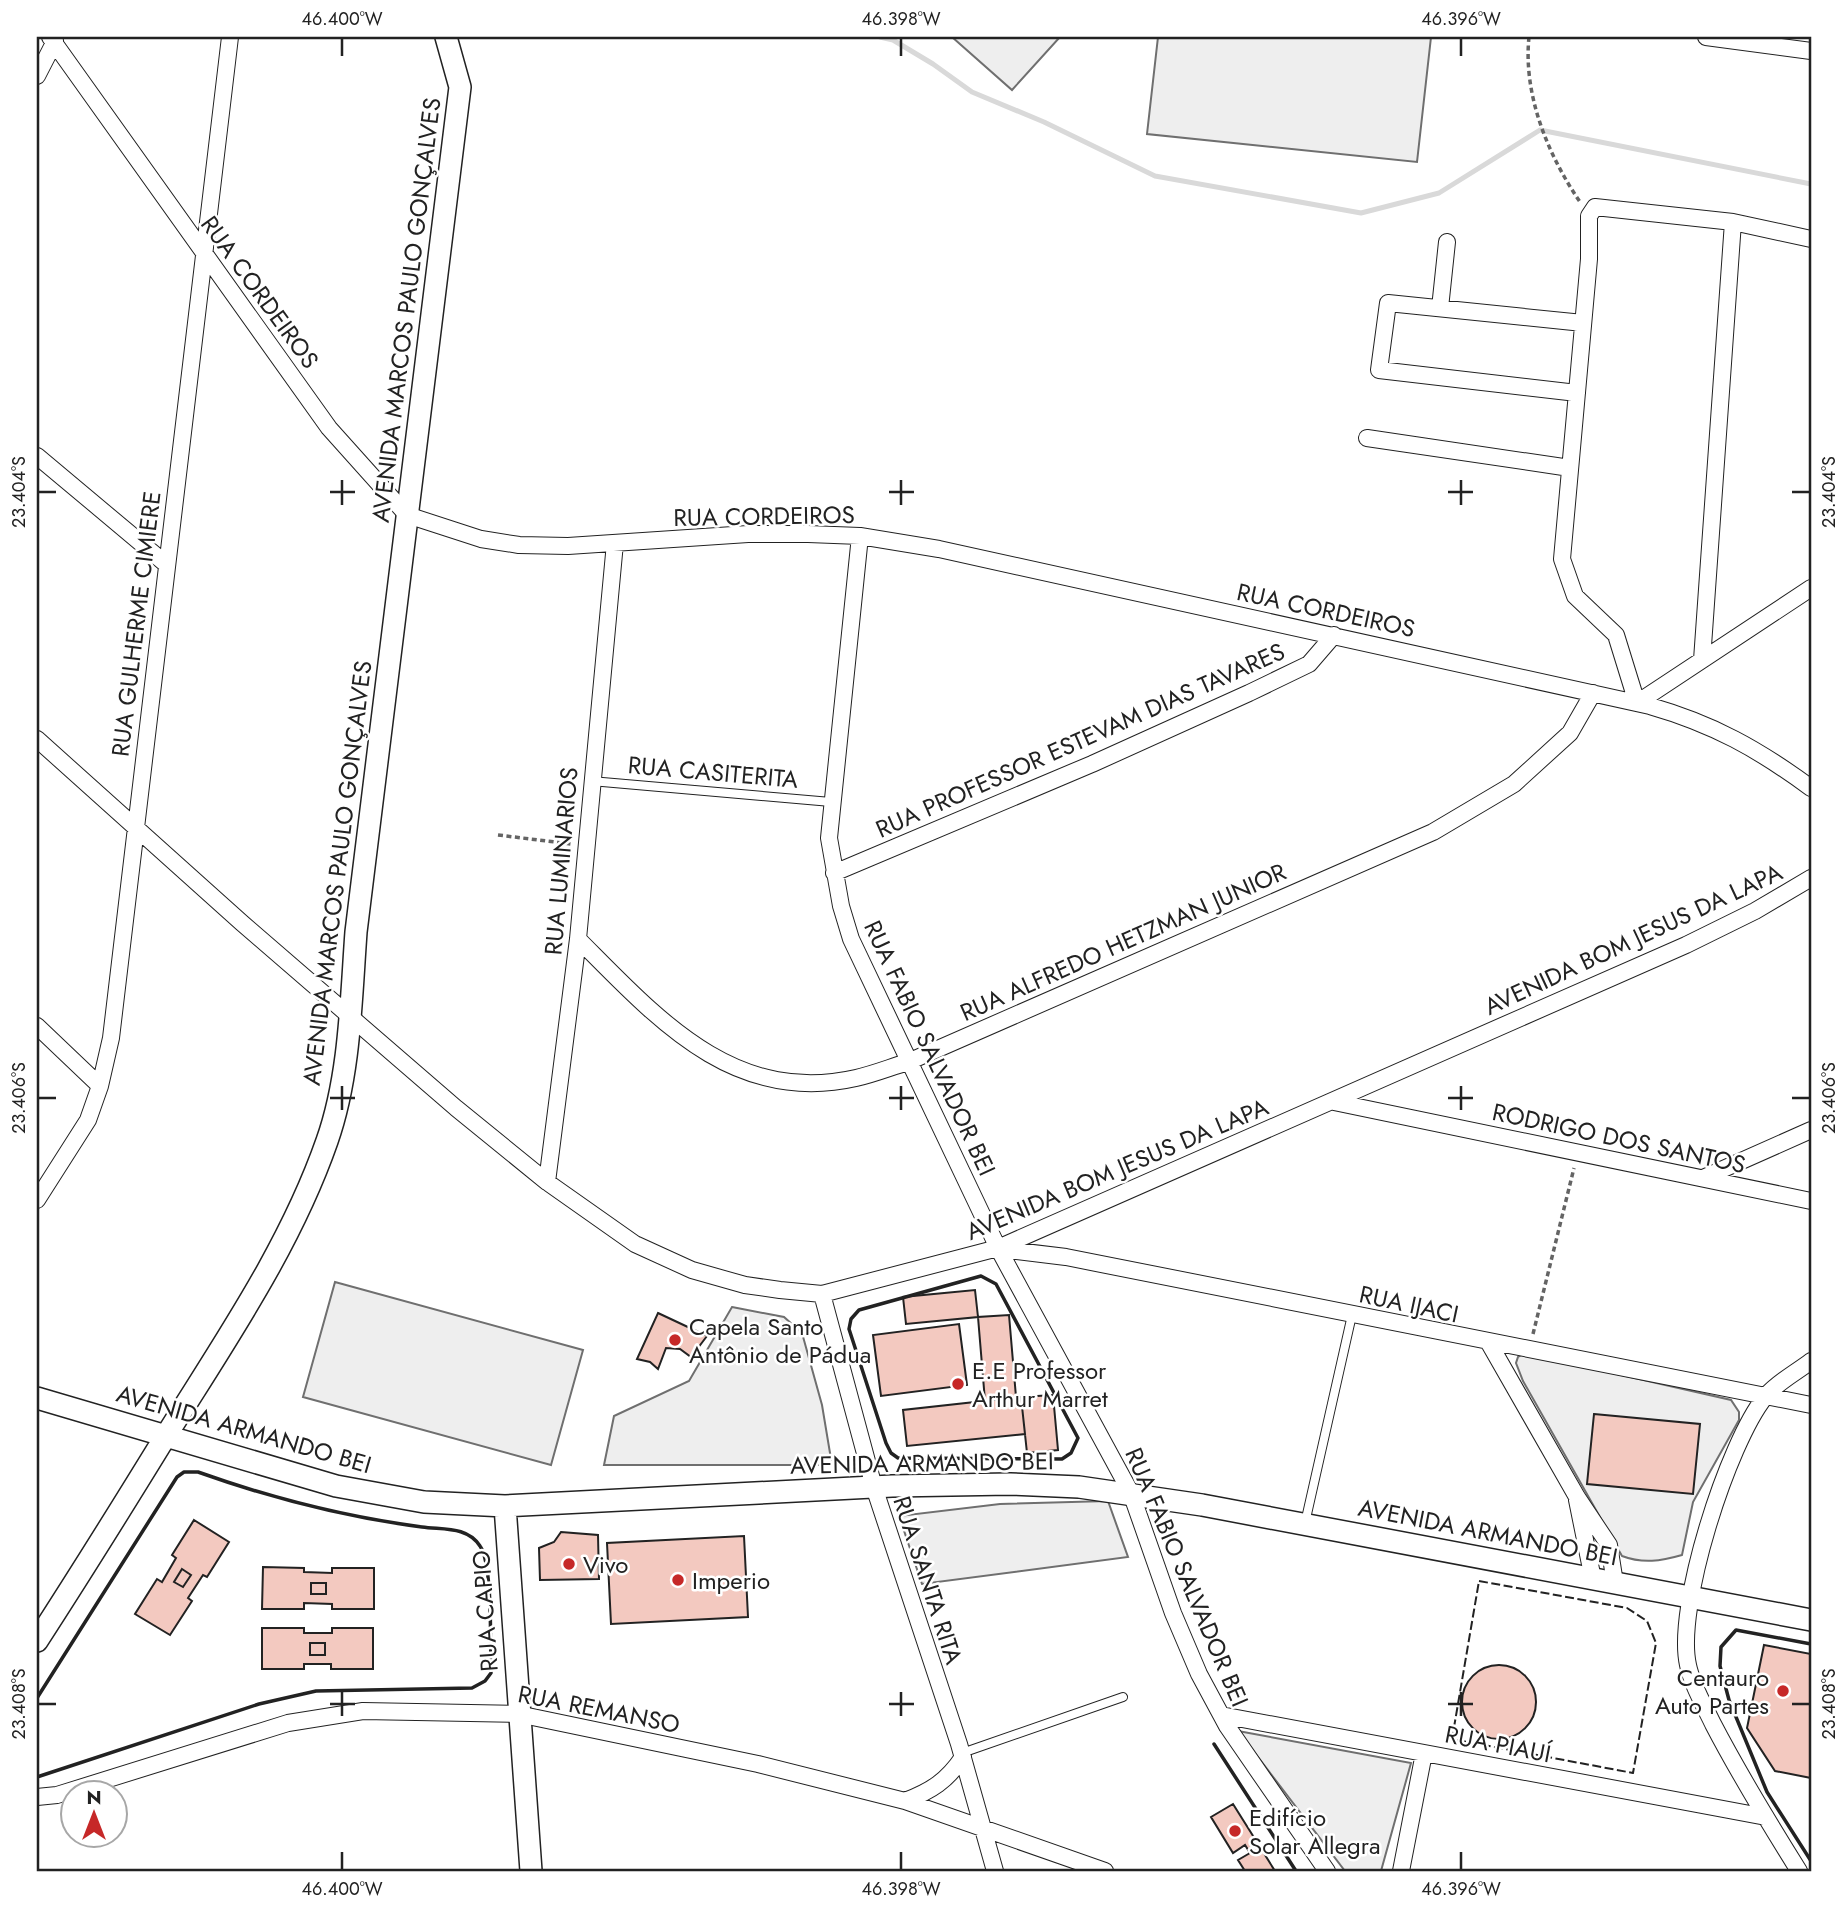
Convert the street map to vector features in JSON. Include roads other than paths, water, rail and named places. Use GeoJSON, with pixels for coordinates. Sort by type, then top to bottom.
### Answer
{"type":"FeatureCollection","features":[{"type":"Feature","properties":{"kind":"street","name":"RUA GULHERME CIMIERE"},"geometry":{"type":"LineString","coordinates":[[37,1200],[88,1120],[100,1086],[118,981],[134,827],[230,37]]}},
{"type":"Feature","properties":{"kind":"street","name":"AVENIDA MARCOS PAULO GONÇALVES"},"geometry":{"type":"LineString","coordinates":[[37,1641],[227,1340],[291,1224],[327,1141],[336,1108],[350,1015],[356,932],[460,87],[446,37]]}},
{"type":"Feature","properties":{"kind":"street"},"geometry":{"type":"LineString","coordinates":[[1706,37],[1811,51]]}},
{"type":"Feature","properties":{"kind":"street","name":"RUA CORDEIROS"},"geometry":{"type":"LineString","coordinates":[[53,39],[204,256],[329,428],[407,515],[481,539],[519,545],[615,543],[748,534],[860,536],[939,549],[1637,703],[1712,726],[1766,755],[1811,788]]}},
{"type":"Feature","properties":{"kind":"street"},"geometry":{"type":"LineString","coordinates":[[37,76],[53,39]]}},
{"type":"Feature","properties":{"kind":"street"},"geometry":{"type":"LineString","coordinates":[[1811,239],[1733,222],[1595,206],[1589,216],[1583,323],[1562,559],[1575,596],[1616,635],[1637,703],[1811,588]]}},
{"type":"Feature","properties":{"kind":"street"},"geometry":{"type":"LineString","coordinates":[[1702,660],[1733,222]]}},
{"type":"Feature","properties":{"kind":"street"},"geometry":{"type":"LineString","coordinates":[[1440,308],[1447,242]]}},
{"type":"Feature","properties":{"kind":"street"},"geometry":{"type":"LineString","coordinates":[[1577,393],[1380,370],[1388,303],[1583,323]]}},
{"type":"Feature","properties":{"kind":"street"},"geometry":{"type":"LineString","coordinates":[[1367,438],[1570,468]]}},
{"type":"Feature","properties":{"kind":"street"},"geometry":{"type":"LineString","coordinates":[[37,456],[166,564]]}},
{"type":"Feature","properties":{"kind":"street","name":"RUA FABIO SALVADOR BEI"},"geometry":{"type":"LineString","coordinates":[[860,536],[829,838],[834,873],[851,939],[998,1248],[1051,1340],[1131,1493],[1173,1613],[1199,1674],[1221,1715],[1327,1871]]}},
{"type":"Feature","properties":{"kind":"street","name":"RUA LUMINARIOS"},"geometry":{"type":"LineString","coordinates":[[547,1182],[578,939],[615,543]]}},
{"type":"Feature","properties":{"kind":"street","name":"RUA PROFESSOR ESTEVAM DIAS TAVARES"},"geometry":{"type":"LineString","coordinates":[[834,873],[1092,764],[1249,693],[1309,664],[1334,635]]}},
{"type":"Feature","properties":{"kind":"street","name":"RUA ALFREDO HETZMAN JUNIOR"},"geometry":{"type":"LineString","coordinates":[[578,939],[666,1024],[697,1047],[745,1073],[769,1080],[804,1083],[855,1079],[908,1062],[1433,832],[1514,784],[1570,733],[1593,693]]}},
{"type":"Feature","properties":{"kind":"street","name":"AVENIDA BOM JESUS DA LAPA"},"geometry":{"type":"LineString","coordinates":[[37,739],[456,1108],[547,1182],[635,1244],[692,1270],[745,1285],[822,1294],[998,1248],[1686,945],[1755,911],[1811,878]]}},
{"type":"Feature","properties":{"kind":"street"},"geometry":{"type":"LineString","coordinates":[[37,1026],[100,1086]]}},
{"type":"Feature","properties":{"kind":"street","name":"RODRIGO DOS SANTOS"},"geometry":{"type":"LineString","coordinates":[[1334,1102],[1811,1201]]}},
{"type":"Feature","properties":{"kind":"street"},"geometry":{"type":"LineString","coordinates":[[1703,1178],[1811,1130]]}},
{"type":"Feature","properties":{"kind":"street","name":"RUA IJACI"},"geometry":{"type":"LineString","coordinates":[[998,1248],[1066,1258],[1811,1405]]}},
{"type":"Feature","properties":{"kind":"street","name":"RUA SANTA RITA"},"geometry":{"type":"LineString","coordinates":[[822,1294],[874,1487],[962,1755],[995,1871]]}},
{"type":"Feature","properties":{"kind":"street"},"geometry":{"type":"LineString","coordinates":[[1489,1343],[1577,1497],[1609,1545],[1615,1583]]}},
{"type":"Feature","properties":{"kind":"street"},"geometry":{"type":"LineString","coordinates":[[1799,1871],[1711,1720],[1688,1665],[1689,1596],[1711,1516],[1740,1444],[1765,1396],[1811,1361]]}},
{"type":"Feature","properties":{"kind":"street","name":"AVENIDA ARMANDO BEI"},"geometry":{"type":"LineString","coordinates":[[37,1398],[336,1486],[424,1502],[505,1506],[874,1487],[1010,1484],[1131,1493],[1305,1523],[1811,1620]]}},
{"type":"Feature","properties":{"kind":"street"},"geometry":{"type":"LineString","coordinates":[[1577,1497],[1593,1579]]}},
{"type":"Feature","properties":{"kind":"street","name":"RUA CAPIO"},"geometry":{"type":"LineString","coordinates":[[505,1506],[529,1871]]}},
{"type":"Feature","properties":{"kind":"street","name":"RUA REMANSO"},"geometry":{"type":"LineString","coordinates":[[37,1797],[57,1795],[288,1723],[363,1711],[518,1714],[758,1764],[905,1801],[1105,1871]]}},
{"type":"Feature","properties":{"kind":"street","name":"RUA PIAUÍ"},"geometry":{"type":"LineString","coordinates":[[1221,1715],[1766,1817]]}},
{"type":"Feature","properties":{"kind":"street"},"geometry":{"type":"LineString","coordinates":[[1401,1871],[1424,1753]]}},
{"type":"Feature","properties":{"kind":"street"},"geometry":{"type":"LineString","coordinates":[[905,1801],[931,1791],[945,1780],[962,1755]]}},
{"type":"Feature","properties":{"kind":"lane","name":"RUA CASITERITA"},"geometry":{"type":"LineString","coordinates":[[592,781],[831,802]]}},
{"type":"Feature","properties":{"kind":"lane"},"geometry":{"type":"LineString","coordinates":[[1305,1523],[1352,1315]]}},
{"type":"Feature","properties":{"kind":"lane"},"geometry":{"type":"LineString","coordinates":[[962,1755],[1123,1697]]}},
{"type":"Feature","properties":{"kind":"waterway"},"geometry":{"type":"LineString","coordinates":[[880,37],[893,40],[972,92],[1044,122],[1155,176],[1361,213],[1439,193],[1540,130],[1811,184]]}},
{"type":"Feature","properties":{"kind":"place","name":"Capela Santo Antônio de Pádua"},"geometry":{"type":"Point","coordinates":[675,1340]}},
{"type":"Feature","properties":{"kind":"place","name":"E.E Professor Arthur Marret"},"geometry":{"type":"Point","coordinates":[958,1384]}},
{"type":"Feature","properties":{"kind":"place","name":"Vivo"},"geometry":{"type":"Point","coordinates":[569,1564]}},
{"type":"Feature","properties":{"kind":"place","name":"Imperio"},"geometry":{"type":"Point","coordinates":[678,1580]}},
{"type":"Feature","properties":{"kind":"place","name":"Centauro Auto Partes"},"geometry":{"type":"Point","coordinates":[1783,1691]}},
{"type":"Feature","properties":{"kind":"place","name":"Edifício Solar Allegra"},"geometry":{"type":"Point","coordinates":[1235,1831]}}]}
